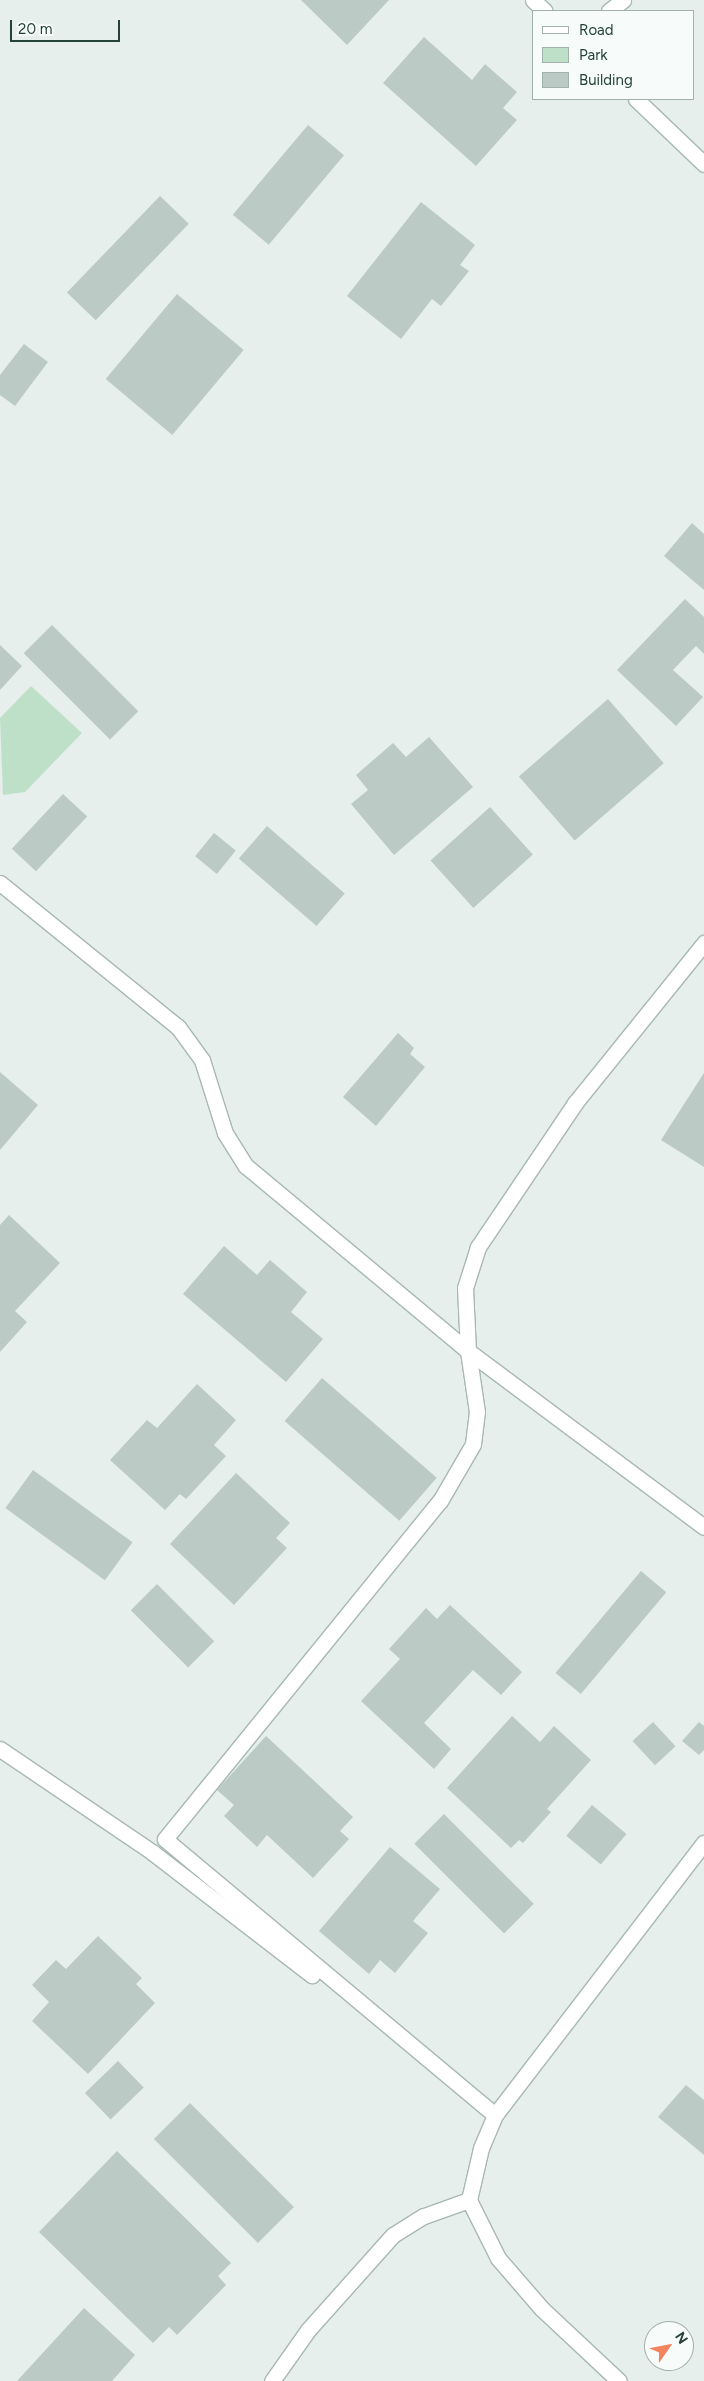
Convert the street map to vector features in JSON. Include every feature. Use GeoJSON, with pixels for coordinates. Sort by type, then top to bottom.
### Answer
{"type":"FeatureCollection","features":[{"type":"Feature","properties":{"kind":"street"},"geometry":{"type":"LineString","coordinates":[[533,0],[544,10]]}},
{"type":"Feature","properties":{"kind":"street"},"geometry":{"type":"LineString","coordinates":[[610,10],[623,0]]}},
{"type":"Feature","properties":{"kind":"street"},"geometry":{"type":"LineString","coordinates":[[637,100],[704,164]]}},
{"type":"Feature","properties":{"kind":"street"},"geometry":{"type":"LineString","coordinates":[[0,883],[178,1027],[202,1060],[225,1133],[246,1166],[468,1351],[704,1527]]}},
{"type":"Feature","properties":{"kind":"street"},"geometry":{"type":"LineString","coordinates":[[496,2115],[165,1839],[440,1501],[473,1444],[477,1412],[468,1351],[466,1288],[478,1247],[575,1103],[704,943]]}},
{"type":"Feature","properties":{"kind":"street"},"geometry":{"type":"LineString","coordinates":[[0,1748],[152,1852],[496,2115]]}},
{"type":"Feature","properties":{"kind":"street"},"geometry":{"type":"LineString","coordinates":[[619,2381],[542,2309],[498,2258],[470,2200],[481,2148],[496,2115],[704,1843]]}},
{"type":"Feature","properties":{"kind":"street"},"geometry":{"type":"LineString","coordinates":[[272,2381],[308,2330],[393,2235],[424,2216],[470,2200]]}},
{"type":"Feature","properties":{"kind":"green space"},"geometry":{"type":"Polygon","coordinates":[[[31,686],[82,733],[25,792],[3,795],[0,718],[31,686]]]}},
{"type":"Feature","properties":{"kind":"building"},"geometry":{"type":"Polygon","coordinates":[[[301,0],[389,0],[347,45],[301,0]]]}},
{"type":"Feature","properties":{"kind":"building"},"geometry":{"type":"Polygon","coordinates":[[[424,37],[472,80],[485,64],[517,92],[503,108],[517,120],[476,166],[383,83],[424,37]]]}},
{"type":"Feature","properties":{"kind":"building"},"geometry":{"type":"Polygon","coordinates":[[[308,125],[344,155],[269,245],[233,215],[308,125]]]}},
{"type":"Feature","properties":{"kind":"building"},"geometry":{"type":"Polygon","coordinates":[[[160,196],[189,224],[96,320],[67,292],[160,196]]]}},
{"type":"Feature","properties":{"kind":"building"},"geometry":{"type":"Polygon","coordinates":[[[421,202],[475,245],[460,265],[469,271],[441,306],[432,299],[401,339],[347,296],[421,202]]]}},
{"type":"Feature","properties":{"kind":"building"},"geometry":{"type":"Polygon","coordinates":[[[177,294],[244,350],[172,435],[106,379],[177,294]]]}},
{"type":"Feature","properties":{"kind":"building"},"geometry":{"type":"Polygon","coordinates":[[[24,344],[48,362],[15,406],[0,395],[0,375],[24,344]]]}},
{"type":"Feature","properties":{"kind":"building"},"geometry":{"type":"Polygon","coordinates":[[[692,523],[704,534],[704,590],[664,556],[692,523]]]}},
{"type":"Feature","properties":{"kind":"building"},"geometry":{"type":"Polygon","coordinates":[[[685,599],[704,617],[704,654],[696,646],[673,670],[703,697],[676,726],[617,670],[685,599]]]}},
{"type":"Feature","properties":{"kind":"building"},"geometry":{"type":"Polygon","coordinates":[[[52,625],[138,711],[110,740],[24,653],[52,625]]]}},
{"type":"Feature","properties":{"kind":"building"},"geometry":{"type":"Polygon","coordinates":[[[0,645],[22,666],[0,690],[0,645]]]}},
{"type":"Feature","properties":{"kind":"building"},"geometry":{"type":"Polygon","coordinates":[[[608,699],[664,763],[575,841],[519,776],[608,699]]]}},
{"type":"Feature","properties":{"kind":"building"},"geometry":{"type":"Polygon","coordinates":[[[429,737],[473,787],[394,855],[351,804],[368,790],[356,775],[393,743],[406,757],[429,737]]]}},
{"type":"Feature","properties":{"kind":"building"},"geometry":{"type":"Polygon","coordinates":[[[63,794],[87,817],[36,871],[12,849],[63,794]]]}},
{"type":"Feature","properties":{"kind":"building"},"geometry":{"type":"Polygon","coordinates":[[[490,807],[533,855],[473,908],[431,861],[490,807]]]}},
{"type":"Feature","properties":{"kind":"building"},"geometry":{"type":"Polygon","coordinates":[[[267,826],[345,894],[317,926],[239,858],[267,826]]]}},
{"type":"Feature","properties":{"kind":"building"},"geometry":{"type":"Polygon","coordinates":[[[214,833],[236,851],[217,874],[195,856],[214,833]]]}},
{"type":"Feature","properties":{"kind":"building"},"geometry":{"type":"Polygon","coordinates":[[[398,1033],[414,1048],[410,1054],[425,1067],[376,1126],[343,1097],[398,1033]]]}},
{"type":"Feature","properties":{"kind":"building"},"geometry":{"type":"Polygon","coordinates":[[[0,1072],[38,1105],[0,1150],[0,1072]]]}},
{"type":"Feature","properties":{"kind":"building"},"geometry":{"type":"Polygon","coordinates":[[[704,1073],[704,1167],[661,1140],[704,1073]]]}},
{"type":"Feature","properties":{"kind":"building"},"geometry":{"type":"Polygon","coordinates":[[[9,1215],[60,1263],[15,1311],[27,1322],[0,1352],[0,1225],[9,1215]]]}},
{"type":"Feature","properties":{"kind":"building"},"geometry":{"type":"Polygon","coordinates":[[[224,1246],[257,1275],[270,1260],[307,1292],[291,1312],[323,1339],[286,1382],[183,1294],[224,1246]]]}},
{"type":"Feature","properties":{"kind":"building"},"geometry":{"type":"Polygon","coordinates":[[[322,1378],[437,1478],[399,1521],[285,1421],[322,1378]]]}},
{"type":"Feature","properties":{"kind":"building"},"geometry":{"type":"Polygon","coordinates":[[[197,1384],[236,1420],[214,1445],[226,1456],[186,1499],[180,1494],[165,1510],[110,1460],[147,1420],[157,1428],[197,1384]]]}},
{"type":"Feature","properties":{"kind":"building"},"geometry":{"type":"Polygon","coordinates":[[[33,1470],[133,1542],[105,1580],[5,1508],[33,1470]]]}},
{"type":"Feature","properties":{"kind":"building"},"geometry":{"type":"Polygon","coordinates":[[[236,1473],[290,1523],[276,1538],[287,1548],[234,1605],[170,1544],[236,1473]]]}},
{"type":"Feature","properties":{"kind":"building"},"geometry":{"type":"Polygon","coordinates":[[[641,1571],[666,1592],[581,1694],[556,1673],[641,1571]]]}},
{"type":"Feature","properties":{"kind":"building"},"geometry":{"type":"Polygon","coordinates":[[[157,1584],[214,1641],[188,1667],[131,1610],[157,1584]]]}},
{"type":"Feature","properties":{"kind":"building"},"geometry":{"type":"Polygon","coordinates":[[[450,1605],[522,1672],[501,1695],[473,1670],[424,1723],[451,1749],[434,1769],[361,1701],[400,1659],[389,1649],[426,1608],[437,1619],[450,1605]]]}},
{"type":"Feature","properties":{"kind":"building"},"geometry":{"type":"Polygon","coordinates":[[[512,1716],[540,1742],[554,1726],[591,1760],[547,1809],[551,1812],[523,1843],[519,1840],[511,1848],[447,1788],[512,1716]]]}},
{"type":"Feature","properties":{"kind":"building"},"geometry":{"type":"Polygon","coordinates":[[[653,1722],[676,1746],[655,1765],[633,1741],[653,1722]]]}},
{"type":"Feature","properties":{"kind":"building"},"geometry":{"type":"Polygon","coordinates":[[[699,1722],[704,1726],[704,1750],[699,1755],[682,1741],[699,1722]]]}},
{"type":"Feature","properties":{"kind":"building"},"geometry":{"type":"Polygon","coordinates":[[[266,1736],[353,1817],[340,1831],[349,1839],[313,1878],[267,1835],[257,1847],[224,1816],[234,1805],[217,1790],[266,1736]]]}},
{"type":"Feature","properties":{"kind":"building"},"geometry":{"type":"Polygon","coordinates":[[[592,1805],[626,1834],[601,1865],[566,1836],[592,1805]]]}},
{"type":"Feature","properties":{"kind":"building"},"geometry":{"type":"Polygon","coordinates":[[[444,1814],[534,1904],[504,1934],[414,1844],[444,1814]]]}},
{"type":"Feature","properties":{"kind":"building"},"geometry":{"type":"Polygon","coordinates":[[[390,1847],[440,1889],[413,1921],[428,1933],[395,1973],[380,1960],[369,1974],[319,1931],[390,1847]]]}},
{"type":"Feature","properties":{"kind":"building"},"geometry":{"type":"Polygon","coordinates":[[[98,1936],[142,1978],[136,1984],[155,2003],[88,2074],[32,2021],[49,2002],[32,1985],[56,1960],[66,1969],[98,1936]]]}},
{"type":"Feature","properties":{"kind":"building"},"geometry":{"type":"Polygon","coordinates":[[[118,2061],[144,2088],[111,2120],[85,2093],[118,2061]]]}},
{"type":"Feature","properties":{"kind":"building"},"geometry":{"type":"Polygon","coordinates":[[[686,2085],[704,2100],[704,2155],[658,2117],[686,2085]]]}},
{"type":"Feature","properties":{"kind":"building"},"geometry":{"type":"Polygon","coordinates":[[[190,2103],[294,2207],[258,2243],[154,2139],[190,2103]]]}},
{"type":"Feature","properties":{"kind":"building"},"geometry":{"type":"Polygon","coordinates":[[[117,2151],[231,2263],[218,2276],[226,2285],[177,2335],[169,2327],[153,2343],[39,2232],[117,2151]]]}},
{"type":"Feature","properties":{"kind":"building"},"geometry":{"type":"Polygon","coordinates":[[[84,2308],[135,2355],[112,2381],[17,2381],[84,2308]]]}}]}
